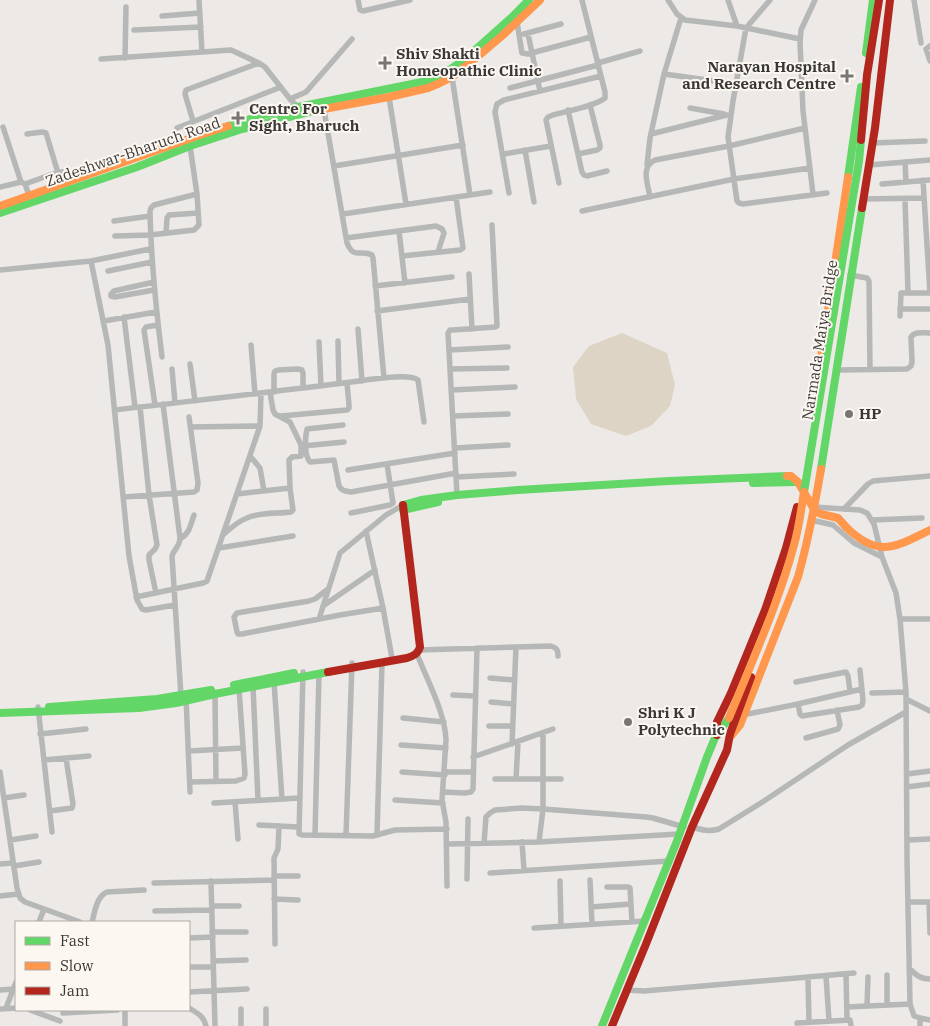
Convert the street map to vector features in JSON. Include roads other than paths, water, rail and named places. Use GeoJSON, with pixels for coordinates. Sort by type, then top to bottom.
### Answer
{"type":"FeatureCollection","features":[{"type":"Feature","properties":{"kind":"main road","name":"Zadeshwar-Bharuch Road"},"geometry":{"type":"LineString","coordinates":[[0,206],[225,126],[298,107],[427,81],[448,71],[465,59],[512,18],[529,0]]}},
{"type":"Feature","properties":{"kind":"main road","name":"Zadeshwar-Bharuch Road"},"geometry":{"type":"LineString","coordinates":[[0,213],[239,130],[304,113],[428,88],[452,77],[476,58],[540,0]]}},
{"type":"Feature","properties":{"kind":"main road"},"geometry":{"type":"LineString","coordinates":[[717,735],[717,722],[765,610],[786,548],[800,485],[841,230],[873,0]]}},
{"type":"Feature","properties":{"kind":"main road"},"geometry":{"type":"LineString","coordinates":[[612,1026],[654,925],[691,828],[727,750],[732,719],[773,611],[795,543],[859,161],[867,75],[879,0]]}},
{"type":"Feature","properties":{"kind":"main road","name":"Narmada Maiya Bridge"},"geometry":{"type":"LineString","coordinates":[[732,719],[776,616],[797,554],[863,172],[884,0]]}},
{"type":"Feature","properties":{"kind":"main road"},"geometry":{"type":"LineString","coordinates":[[730,737],[737,730],[798,577],[805,552],[814,508],[869,164],[890,0]]}},
{"type":"Feature","properties":{"kind":"main road"},"geometry":{"type":"LineString","coordinates":[[403,508],[421,500],[457,495],[669,481],[791,476],[794,477],[819,513],[836,517],[859,540],[879,547],[890,547],[930,530]]}},
{"type":"Feature","properties":{"kind":"main road"},"geometry":{"type":"LineString","coordinates":[[403,508],[457,499],[669,485],[800,485]]}},
{"type":"Feature","properties":{"kind":"main road"},"geometry":{"type":"LineString","coordinates":[[184,697],[215,694],[352,665],[382,663],[408,658],[418,652],[420,647],[403,508]]}},
{"type":"Feature","properties":{"kind":"main road"},"geometry":{"type":"LineString","coordinates":[[0,708],[100,710],[139,708],[176,703],[184,697],[269,677],[319,673],[367,660],[408,658]]}},
{"type":"Feature","properties":{"kind":"main road"},"geometry":{"type":"LineString","coordinates":[[0,713],[38,709]]}},
{"type":"Feature","properties":{"kind":"main road"},"geometry":{"type":"LineString","coordinates":[[602,1026],[669,861],[706,757],[717,735],[732,719]]}},
{"type":"Feature","properties":{"kind":"street"},"geometry":{"type":"LineString","coordinates":[[199,0],[202,52]]}},
{"type":"Feature","properties":{"kind":"street"},"geometry":{"type":"LineString","coordinates":[[358,0],[360,10],[363,11],[410,0]]}},
{"type":"Feature","properties":{"kind":"street"},"geometry":{"type":"LineString","coordinates":[[559,183],[546,120],[548,117],[568,110],[590,106],[605,98],[582,0]]}},
{"type":"Feature","properties":{"kind":"street"},"geometry":{"type":"LineString","coordinates":[[668,0],[677,14],[685,20],[737,26],[800,40]]}},
{"type":"Feature","properties":{"kind":"street"},"geometry":{"type":"LineString","coordinates":[[728,0],[737,26]]}},
{"type":"Feature","properties":{"kind":"street"},"geometry":{"type":"LineString","coordinates":[[770,0],[746,28],[729,115],[728,137],[737,201],[739,203],[826,193]]}},
{"type":"Feature","properties":{"kind":"street"},"geometry":{"type":"LineString","coordinates":[[813,194],[803,110],[800,40],[801,30],[815,0]]}},
{"type":"Feature","properties":{"kind":"street"},"geometry":{"type":"LineString","coordinates":[[914,0],[921,43]]}},
{"type":"Feature","properties":{"kind":"street"},"geometry":{"type":"LineString","coordinates":[[125,58],[126,7]]}},
{"type":"Feature","properties":{"kind":"street"},"geometry":{"type":"LineString","coordinates":[[162,16],[200,13]]}},
{"type":"Feature","properties":{"kind":"street"},"geometry":{"type":"LineString","coordinates":[[650,197],[646,170],[651,134],[664,74],[681,18]]}},
{"type":"Feature","properties":{"kind":"street"},"geometry":{"type":"LineString","coordinates":[[517,22],[522,53],[528,54],[591,37]]}},
{"type":"Feature","properties":{"kind":"street"},"geometry":{"type":"LineString","coordinates":[[519,36],[561,24]]}},
{"type":"Feature","properties":{"kind":"street"},"geometry":{"type":"LineString","coordinates":[[134,30],[201,27]]}},
{"type":"Feature","properties":{"kind":"street"},"geometry":{"type":"LineString","coordinates":[[528,34],[540,91]]}},
{"type":"Feature","properties":{"kind":"street"},"geometry":{"type":"LineString","coordinates":[[290,99],[306,92],[352,39]]}},
{"type":"Feature","properties":{"kind":"street"},"geometry":{"type":"LineString","coordinates":[[930,46],[926,49],[930,60]]}},
{"type":"Feature","properties":{"kind":"street"},"geometry":{"type":"LineString","coordinates":[[101,60],[230,50],[265,67],[290,99],[304,113]]}},
{"type":"Feature","properties":{"kind":"street"},"geometry":{"type":"LineString","coordinates":[[510,88],[598,64],[640,50]]}},
{"type":"Feature","properties":{"kind":"street"},"geometry":{"type":"LineString","coordinates":[[193,121],[185,94],[186,90],[259,63]]}},
{"type":"Feature","properties":{"kind":"street"},"geometry":{"type":"LineString","coordinates":[[664,74],[736,84]]}},
{"type":"Feature","properties":{"kind":"street"},"geometry":{"type":"LineString","coordinates":[[509,193],[504,154],[496,118],[497,104],[504,100],[601,76]]}},
{"type":"Feature","properties":{"kind":"street"},"geometry":{"type":"LineString","coordinates":[[452,77],[470,195]]}},
{"type":"Feature","properties":{"kind":"street"},"geometry":{"type":"LineString","coordinates":[[177,128],[280,87]]}},
{"type":"Feature","properties":{"kind":"street"},"geometry":{"type":"LineString","coordinates":[[388,97],[406,204]]}},
{"type":"Feature","properties":{"kind":"street"},"geometry":{"type":"LineString","coordinates":[[578,154],[600,148],[590,106]]}},
{"type":"Feature","properties":{"kind":"street"},"geometry":{"type":"LineString","coordinates":[[690,108],[729,115]]}},
{"type":"Feature","properties":{"kind":"street"},"geometry":{"type":"LineString","coordinates":[[324,110],[348,246],[356,254],[368,253],[372,256],[384,378]]}},
{"type":"Feature","properties":{"kind":"street"},"geometry":{"type":"LineString","coordinates":[[568,110],[582,172],[587,176],[607,172]]}},
{"type":"Feature","properties":{"kind":"street"},"geometry":{"type":"LineString","coordinates":[[651,134],[729,115]]}},
{"type":"Feature","properties":{"kind":"street"},"geometry":{"type":"LineString","coordinates":[[3,127],[29,195]]}},
{"type":"Feature","properties":{"kind":"street"},"geometry":{"type":"LineString","coordinates":[[647,165],[655,160],[729,146],[805,128]]}},
{"type":"Feature","properties":{"kind":"street"},"geometry":{"type":"LineString","coordinates":[[27,134],[46,133],[58,173]]}},
{"type":"Feature","properties":{"kind":"street"},"geometry":{"type":"LineString","coordinates":[[872,142],[925,141]]}},
{"type":"Feature","properties":{"kind":"street"},"geometry":{"type":"LineString","coordinates":[[334,166],[463,145]]}},
{"type":"Feature","properties":{"kind":"street"},"geometry":{"type":"LineString","coordinates":[[115,236],[150,235],[194,230],[198,225],[198,213],[190,146]]}},
{"type":"Feature","properties":{"kind":"street"},"geometry":{"type":"LineString","coordinates":[[504,154],[551,146]]}},
{"type":"Feature","properties":{"kind":"street"},"geometry":{"type":"LineString","coordinates":[[525,150],[534,202]]}},
{"type":"Feature","properties":{"kind":"street"},"geometry":{"type":"LineString","coordinates":[[869,164],[930,160]]}},
{"type":"Feature","properties":{"kind":"street"},"geometry":{"type":"LineString","coordinates":[[905,162],[906,182]]}},
{"type":"Feature","properties":{"kind":"street"},"geometry":{"type":"LineString","coordinates":[[582,211],[734,180],[810,168]]}},
{"type":"Feature","properties":{"kind":"street"},"geometry":{"type":"LineString","coordinates":[[1,184],[23,183],[58,173],[89,174]]}},
{"type":"Feature","properties":{"kind":"street"},"geometry":{"type":"LineString","coordinates":[[882,184],[927,180],[924,198],[930,293],[902,292],[900,294],[900,312],[930,309]]}},
{"type":"Feature","properties":{"kind":"street"},"geometry":{"type":"LineString","coordinates":[[342,214],[490,192]]}},
{"type":"Feature","properties":{"kind":"street"},"geometry":{"type":"LineString","coordinates":[[162,357],[150,248],[151,208],[154,205],[197,194]]}},
{"type":"Feature","properties":{"kind":"street"},"geometry":{"type":"LineString","coordinates":[[402,256],[460,250],[463,248],[456,197]]}},
{"type":"Feature","properties":{"kind":"street"},"geometry":{"type":"LineString","coordinates":[[905,198],[908,292]]}},
{"type":"Feature","properties":{"kind":"street"},"geometry":{"type":"LineString","coordinates":[[863,199],[924,198]]}},
{"type":"Feature","properties":{"kind":"street"},"geometry":{"type":"LineString","coordinates":[[166,233],[169,215],[198,213]]}},
{"type":"Feature","properties":{"kind":"street"},"geometry":{"type":"LineString","coordinates":[[114,221],[150,216]]}},
{"type":"Feature","properties":{"kind":"street"},"geometry":{"type":"LineString","coordinates":[[457,495],[448,333],[450,330],[497,326],[492,225]]}},
{"type":"Feature","properties":{"kind":"street"},"geometry":{"type":"LineString","coordinates":[[346,238],[433,226],[439,227],[444,233],[438,252]]}},
{"type":"Feature","properties":{"kind":"street"},"geometry":{"type":"LineString","coordinates":[[399,231],[405,283]]}},
{"type":"Feature","properties":{"kind":"street"},"geometry":{"type":"LineString","coordinates":[[0,270],[91,261],[150,248]]}},
{"type":"Feature","properties":{"kind":"street"},"geometry":{"type":"LineString","coordinates":[[91,261],[108,345],[129,556],[136,596],[139,606],[146,610],[175,605]]}},
{"type":"Feature","properties":{"kind":"street"},"geometry":{"type":"LineString","coordinates":[[108,271],[152,262]]}},
{"type":"Feature","properties":{"kind":"street"},"geometry":{"type":"LineString","coordinates":[[470,274],[472,328]]}},
{"type":"Feature","properties":{"kind":"street"},"geometry":{"type":"LineString","coordinates":[[850,275],[864,277],[869,281],[870,370]]}},
{"type":"Feature","properties":{"kind":"street"},"geometry":{"type":"LineString","coordinates":[[375,286],[452,277]]}},
{"type":"Feature","properties":{"kind":"street"},"geometry":{"type":"LineString","coordinates":[[154,282],[114,291],[111,296],[115,297],[154,290]]}},
{"type":"Feature","properties":{"kind":"street"},"geometry":{"type":"LineString","coordinates":[[378,311],[470,299]]}},
{"type":"Feature","properties":{"kind":"street"},"geometry":{"type":"LineString","coordinates":[[104,321],[156,312]]}},
{"type":"Feature","properties":{"kind":"street"},"geometry":{"type":"LineString","coordinates":[[124,318],[157,545],[149,555],[156,593]]}},
{"type":"Feature","properties":{"kind":"street"},"geometry":{"type":"LineString","coordinates":[[155,405],[144,330],[146,327],[158,325]]}},
{"type":"Feature","properties":{"kind":"street"},"geometry":{"type":"LineString","coordinates":[[358,329],[362,381]]}},
{"type":"Feature","properties":{"kind":"street"},"geometry":{"type":"LineString","coordinates":[[836,370],[907,369],[911,366],[912,362],[912,334],[930,333]]}},
{"type":"Feature","properties":{"kind":"street"},"geometry":{"type":"LineString","coordinates":[[338,341],[340,384]]}},
{"type":"Feature","properties":{"kind":"street"},"geometry":{"type":"LineString","coordinates":[[319,342],[321,386]]}},
{"type":"Feature","properties":{"kind":"street"},"geometry":{"type":"LineString","coordinates":[[136,596],[207,581],[260,426],[258,394],[251,345]]}},
{"type":"Feature","properties":{"kind":"street"},"geometry":{"type":"LineString","coordinates":[[449,350],[508,347]]}},
{"type":"Feature","properties":{"kind":"street"},"geometry":{"type":"LineString","coordinates":[[190,364],[195,401]]}},
{"type":"Feature","properties":{"kind":"street"},"geometry":{"type":"LineString","coordinates":[[450,369],[506,368]]}},
{"type":"Feature","properties":{"kind":"street"},"geometry":{"type":"LineString","coordinates":[[172,369],[175,403]]}},
{"type":"Feature","properties":{"kind":"street"},"geometry":{"type":"LineString","coordinates":[[303,388],[302,370],[278,370],[274,374],[273,410],[275,414],[290,422],[304,446],[308,461],[334,460],[339,486],[345,491],[351,492],[391,484],[456,475],[514,474]]}},
{"type":"Feature","properties":{"kind":"street"},"geometry":{"type":"LineString","coordinates":[[115,410],[384,378],[411,377],[418,380],[424,422]]}},
{"type":"Feature","properties":{"kind":"street"},"geometry":{"type":"LineString","coordinates":[[279,416],[347,410],[349,405],[347,383]]}},
{"type":"Feature","properties":{"kind":"street"},"geometry":{"type":"LineString","coordinates":[[452,390],[515,387]]}},
{"type":"Feature","properties":{"kind":"street"},"geometry":{"type":"LineString","coordinates":[[164,404],[180,539],[180,543],[173,551],[172,556],[189,751],[190,792]]}},
{"type":"Feature","properties":{"kind":"street"},"geometry":{"type":"LineString","coordinates":[[453,416],[508,414]]}},
{"type":"Feature","properties":{"kind":"street"},"geometry":{"type":"LineString","coordinates":[[124,497],[194,492],[197,490],[189,417]]}},
{"type":"Feature","properties":{"kind":"street"},"geometry":{"type":"LineString","coordinates":[[223,535],[245,518],[253,515],[291,512],[293,507],[289,460],[292,457],[301,456],[307,429],[343,425]]}},
{"type":"Feature","properties":{"kind":"street"},"geometry":{"type":"LineString","coordinates":[[190,427],[260,426]]}},
{"type":"Feature","properties":{"kind":"street"},"geometry":{"type":"LineString","coordinates":[[304,446],[344,442]]}},
{"type":"Feature","properties":{"kind":"street"},"geometry":{"type":"LineString","coordinates":[[348,470],[455,450],[508,445]]}},
{"type":"Feature","properties":{"kind":"street"},"geometry":{"type":"LineString","coordinates":[[250,456],[262,471],[264,491]]}},
{"type":"Feature","properties":{"kind":"street"},"geometry":{"type":"LineString","coordinates":[[351,513],[394,503],[387,464]]}},
{"type":"Feature","properties":{"kind":"street"},"geometry":{"type":"LineString","coordinates":[[844,509],[873,481],[930,476]]}},
{"type":"Feature","properties":{"kind":"street"},"geometry":{"type":"LineString","coordinates":[[237,494],[290,488]]}},
{"type":"Feature","properties":{"kind":"street"},"geometry":{"type":"LineString","coordinates":[[319,620],[340,553],[386,515],[403,508]]}},
{"type":"Feature","properties":{"kind":"street"},"geometry":{"type":"LineString","coordinates":[[814,508],[860,510],[867,513],[872,520],[882,557],[894,588],[900,620],[906,695],[910,1004],[914,1016],[930,1020]]}},
{"type":"Feature","properties":{"kind":"street"},"geometry":{"type":"LineString","coordinates":[[180,539],[186,535],[194,515]]}},
{"type":"Feature","properties":{"kind":"street"},"geometry":{"type":"LineString","coordinates":[[872,520],[922,518]]}},
{"type":"Feature","properties":{"kind":"street"},"geometry":{"type":"LineString","coordinates":[[811,520],[833,525],[854,543],[882,557]]}},
{"type":"Feature","properties":{"kind":"street"},"geometry":{"type":"LineString","coordinates":[[366,531],[392,658]]}},
{"type":"Feature","properties":{"kind":"street"},"geometry":{"type":"LineString","coordinates":[[219,548],[293,536]]}},
{"type":"Feature","properties":{"kind":"street"},"geometry":{"type":"LineString","coordinates":[[323,606],[375,570]]}},
{"type":"Feature","properties":{"kind":"street"},"geometry":{"type":"LineString","coordinates":[[328,589],[315,599],[309,601],[237,613],[234,617],[236,632],[240,634],[383,608]]}},
{"type":"Feature","properties":{"kind":"street"},"geometry":{"type":"LineString","coordinates":[[900,620],[930,619]]}},
{"type":"Feature","properties":{"kind":"street"},"geometry":{"type":"LineString","coordinates":[[447,886],[447,829],[443,804],[446,731],[418,652],[551,646],[555,647],[558,651],[558,656]]}},
{"type":"Feature","properties":{"kind":"street"},"geometry":{"type":"LineString","coordinates":[[516,647],[512,726],[515,743],[516,779]]}},
{"type":"Feature","properties":{"kind":"street"},"geometry":{"type":"LineString","coordinates":[[443,792],[465,793],[471,792],[472,789],[477,648]]}},
{"type":"Feature","properties":{"kind":"street"},"geometry":{"type":"LineString","coordinates":[[377,835],[382,663]]}},
{"type":"Feature","properties":{"kind":"street"},"geometry":{"type":"LineString","coordinates":[[346,835],[352,665]]}},
{"type":"Feature","properties":{"kind":"street"},"geometry":{"type":"LineString","coordinates":[[798,704],[802,716],[859,707],[863,701],[860,670]]}},
{"type":"Feature","properties":{"kind":"street"},"geometry":{"type":"LineString","coordinates":[[796,682],[846,672],[850,691]]}},
{"type":"Feature","properties":{"kind":"street"},"geometry":{"type":"LineString","coordinates":[[315,835],[319,673]]}},
{"type":"Feature","properties":{"kind":"street"},"geometry":{"type":"LineString","coordinates":[[303,674],[298,827],[300,835],[377,835],[395,830],[447,829]]}},
{"type":"Feature","properties":{"kind":"street"},"geometry":{"type":"LineString","coordinates":[[490,678],[514,680]]}},
{"type":"Feature","properties":{"kind":"street"},"geometry":{"type":"LineString","coordinates":[[274,682],[282,799]]}},
{"type":"Feature","properties":{"kind":"street"},"geometry":{"type":"LineString","coordinates":[[253,686],[258,800]]}},
{"type":"Feature","properties":{"kind":"street"},"geometry":{"type":"LineString","coordinates":[[743,715],[862,688]]}},
{"type":"Feature","properties":{"kind":"street"},"geometry":{"type":"LineString","coordinates":[[190,782],[236,781],[244,778],[239,689]]}},
{"type":"Feature","properties":{"kind":"street"},"geometry":{"type":"LineString","coordinates":[[872,693],[906,695],[930,711]]}},
{"type":"Feature","properties":{"kind":"street"},"geometry":{"type":"LineString","coordinates":[[215,694],[216,781]]}},
{"type":"Feature","properties":{"kind":"street"},"geometry":{"type":"LineString","coordinates":[[453,695],[475,696]]}},
{"type":"Feature","properties":{"kind":"street"},"geometry":{"type":"LineString","coordinates":[[491,702],[514,704]]}},
{"type":"Feature","properties":{"kind":"street"},"geometry":{"type":"LineString","coordinates":[[38,709],[52,832]]}},
{"type":"Feature","properties":{"kind":"street"},"geometry":{"type":"LineString","coordinates":[[806,738],[838,729],[840,725],[837,710]]}},
{"type":"Feature","properties":{"kind":"street"},"geometry":{"type":"LineString","coordinates":[[484,843],[486,817],[495,810],[502,809],[543,809],[653,818],[704,831],[714,831],[764,801],[848,745],[906,712]]}},
{"type":"Feature","properties":{"kind":"street"},"geometry":{"type":"LineString","coordinates":[[403,718],[444,722]]}},
{"type":"Feature","properties":{"kind":"street"},"geometry":{"type":"LineString","coordinates":[[489,726],[512,726]]}},
{"type":"Feature","properties":{"kind":"street"},"geometry":{"type":"LineString","coordinates":[[40,734],[86,729]]}},
{"type":"Feature","properties":{"kind":"street"},"geometry":{"type":"LineString","coordinates":[[473,757],[553,729]]}},
{"type":"Feature","properties":{"kind":"street"},"geometry":{"type":"LineString","coordinates":[[539,842],[543,809],[543,733]]}},
{"type":"Feature","properties":{"kind":"street"},"geometry":{"type":"LineString","coordinates":[[401,745],[446,748]]}},
{"type":"Feature","properties":{"kind":"street"},"geometry":{"type":"LineString","coordinates":[[189,751],[243,748]]}},
{"type":"Feature","properties":{"kind":"street"},"geometry":{"type":"LineString","coordinates":[[44,760],[90,756]]}},
{"type":"Feature","properties":{"kind":"street"},"geometry":{"type":"LineString","coordinates":[[50,811],[72,808],[66,758]]}},
{"type":"Feature","properties":{"kind":"street"},"geometry":{"type":"LineString","coordinates":[[907,774],[930,771]]}},
{"type":"Feature","properties":{"kind":"street"},"geometry":{"type":"LineString","coordinates":[[0,772],[18,894],[25,902],[65,920]]}},
{"type":"Feature","properties":{"kind":"street"},"geometry":{"type":"LineString","coordinates":[[402,772],[445,774],[473,772]]}},
{"type":"Feature","properties":{"kind":"street"},"geometry":{"type":"LineString","coordinates":[[495,779],[561,779]]}},
{"type":"Feature","properties":{"kind":"street"},"geometry":{"type":"LineString","coordinates":[[907,787],[930,784]]}},
{"type":"Feature","properties":{"kind":"street"},"geometry":{"type":"LineString","coordinates":[[4,798],[24,795]]}},
{"type":"Feature","properties":{"kind":"street"},"geometry":{"type":"LineString","coordinates":[[214,803],[299,798]]}},
{"type":"Feature","properties":{"kind":"street"},"geometry":{"type":"LineString","coordinates":[[395,800],[443,804]]}},
{"type":"Feature","properties":{"kind":"street"},"geometry":{"type":"LineString","coordinates":[[235,802],[238,839]]}},
{"type":"Feature","properties":{"kind":"street"},"geometry":{"type":"LineString","coordinates":[[468,819],[468,879]]}},
{"type":"Feature","properties":{"kind":"street"},"geometry":{"type":"LineString","coordinates":[[259,825],[298,827]]}},
{"type":"Feature","properties":{"kind":"street"},"geometry":{"type":"LineString","coordinates":[[275,944],[274,858],[278,849],[279,826]]}},
{"type":"Feature","properties":{"kind":"street"},"geometry":{"type":"LineString","coordinates":[[447,844],[539,842],[679,834]]}},
{"type":"Feature","properties":{"kind":"street"},"geometry":{"type":"LineString","coordinates":[[10,840],[36,836]]}},
{"type":"Feature","properties":{"kind":"street"},"geometry":{"type":"LineString","coordinates":[[907,840],[930,839]]}},
{"type":"Feature","properties":{"kind":"street"},"geometry":{"type":"LineString","coordinates":[[522,842],[524,870]]}},
{"type":"Feature","properties":{"kind":"street"},"geometry":{"type":"LineString","coordinates":[[490,873],[669,861]]}},
{"type":"Feature","properties":{"kind":"street"},"geometry":{"type":"LineString","coordinates":[[0,864],[39,862]]}},
{"type":"Feature","properties":{"kind":"street"},"geometry":{"type":"LineString","coordinates":[[154,883],[298,876]]}},
{"type":"Feature","properties":{"kind":"street"},"geometry":{"type":"LineString","coordinates":[[590,880],[592,924]]}},
{"type":"Feature","properties":{"kind":"street"},"geometry":{"type":"LineString","coordinates":[[211,881],[215,1026]]}},
{"type":"Feature","properties":{"kind":"street"},"geometry":{"type":"LineString","coordinates":[[560,881],[561,926]]}},
{"type":"Feature","properties":{"kind":"street"},"geometry":{"type":"LineString","coordinates":[[607,887],[628,886],[630,888],[632,922]]}},
{"type":"Feature","properties":{"kind":"street"},"geometry":{"type":"LineString","coordinates":[[92,921],[102,894],[107,892],[144,890]]}},
{"type":"Feature","properties":{"kind":"street"},"geometry":{"type":"LineString","coordinates":[[0,896],[18,894]]}},
{"type":"Feature","properties":{"kind":"street"},"geometry":{"type":"LineString","coordinates":[[274,899],[298,900]]}},
{"type":"Feature","properties":{"kind":"street"},"geometry":{"type":"LineString","coordinates":[[908,902],[929,902],[930,933]]}},
{"type":"Feature","properties":{"kind":"street"},"geometry":{"type":"LineString","coordinates":[[591,907],[631,904]]}},
{"type":"Feature","properties":{"kind":"street"},"geometry":{"type":"LineString","coordinates":[[155,911],[239,906]]}},
{"type":"Feature","properties":{"kind":"street"},"geometry":{"type":"LineString","coordinates":[[39,921],[44,909]]}},
{"type":"Feature","properties":{"kind":"street"},"geometry":{"type":"LineString","coordinates":[[534,928],[644,921],[654,925]]}},
{"type":"Feature","properties":{"kind":"street"},"geometry":{"type":"LineString","coordinates":[[190,938],[246,932]]}},
{"type":"Feature","properties":{"kind":"street"},"geometry":{"type":"LineString","coordinates":[[190,967],[246,960]]}},
{"type":"Feature","properties":{"kind":"street"},"geometry":{"type":"LineString","coordinates":[[909,968],[918,977],[930,980]]}},
{"type":"Feature","properties":{"kind":"street"},"geometry":{"type":"LineString","coordinates":[[617,989],[644,991],[854,973]]}},
{"type":"Feature","properties":{"kind":"street"},"geometry":{"type":"LineString","coordinates":[[846,974],[847,1020]]}},
{"type":"Feature","properties":{"kind":"street"},"geometry":{"type":"LineString","coordinates":[[887,975],[887,1005]]}},
{"type":"Feature","properties":{"kind":"street"},"geometry":{"type":"LineString","coordinates":[[826,976],[829,1021]]}},
{"type":"Feature","properties":{"kind":"street"},"geometry":{"type":"LineString","coordinates":[[808,977],[809,1022]]}},
{"type":"Feature","properties":{"kind":"street"},"geometry":{"type":"LineString","coordinates":[[867,1006],[868,977]]}},
{"type":"Feature","properties":{"kind":"street"},"geometry":{"type":"LineString","coordinates":[[3,1009],[15,986]]}},
{"type":"Feature","properties":{"kind":"street"},"geometry":{"type":"LineString","coordinates":[[0,990],[14,989]]}},
{"type":"Feature","properties":{"kind":"street"},"geometry":{"type":"LineString","coordinates":[[190,992],[247,989]]}},
{"type":"Feature","properties":{"kind":"street"},"geometry":{"type":"LineString","coordinates":[[847,1007],[910,1004]]}},
{"type":"Feature","properties":{"kind":"street"},"geometry":{"type":"LineString","coordinates":[[266,1008],[266,1026]]}},
{"type":"Feature","properties":{"kind":"street"},"geometry":{"type":"LineString","coordinates":[[190,1009],[200,1014],[206,1026]]}},
{"type":"Feature","properties":{"kind":"street"},"geometry":{"type":"LineString","coordinates":[[241,1009],[241,1026]]}},
{"type":"Feature","properties":{"kind":"street"},"geometry":{"type":"LineString","coordinates":[[41,1012],[59,1023],[63,1011]]}},
{"type":"Feature","properties":{"kind":"street"},"geometry":{"type":"LineString","coordinates":[[125,1011],[126,1026]]}},
{"type":"Feature","properties":{"kind":"street"},"geometry":{"type":"LineString","coordinates":[[920,1018],[920,1026]]}},
{"type":"Feature","properties":{"kind":"street"},"geometry":{"type":"LineString","coordinates":[[797,1022],[850,1020],[851,1026]]}},
{"type":"Feature","properties":{"kind":"place","name":"Shiv Shakti Homeopathic Clinic"},"geometry":{"type":"Point","coordinates":[385,63]}},
{"type":"Feature","properties":{"kind":"place","name":"Narayan Hospital and Research Centre"},"geometry":{"type":"Point","coordinates":[847,76]}},
{"type":"Feature","properties":{"kind":"place","name":"Centre For Sight, Bharuch"},"geometry":{"type":"Point","coordinates":[238,118]}},
{"type":"Feature","properties":{"kind":"place","name":"HP"},"geometry":{"type":"Point","coordinates":[849,414]}},
{"type":"Feature","properties":{"kind":"place","name":"Shri K J Polytechnic"},"geometry":{"type":"Point","coordinates":[628,722]}}]}
